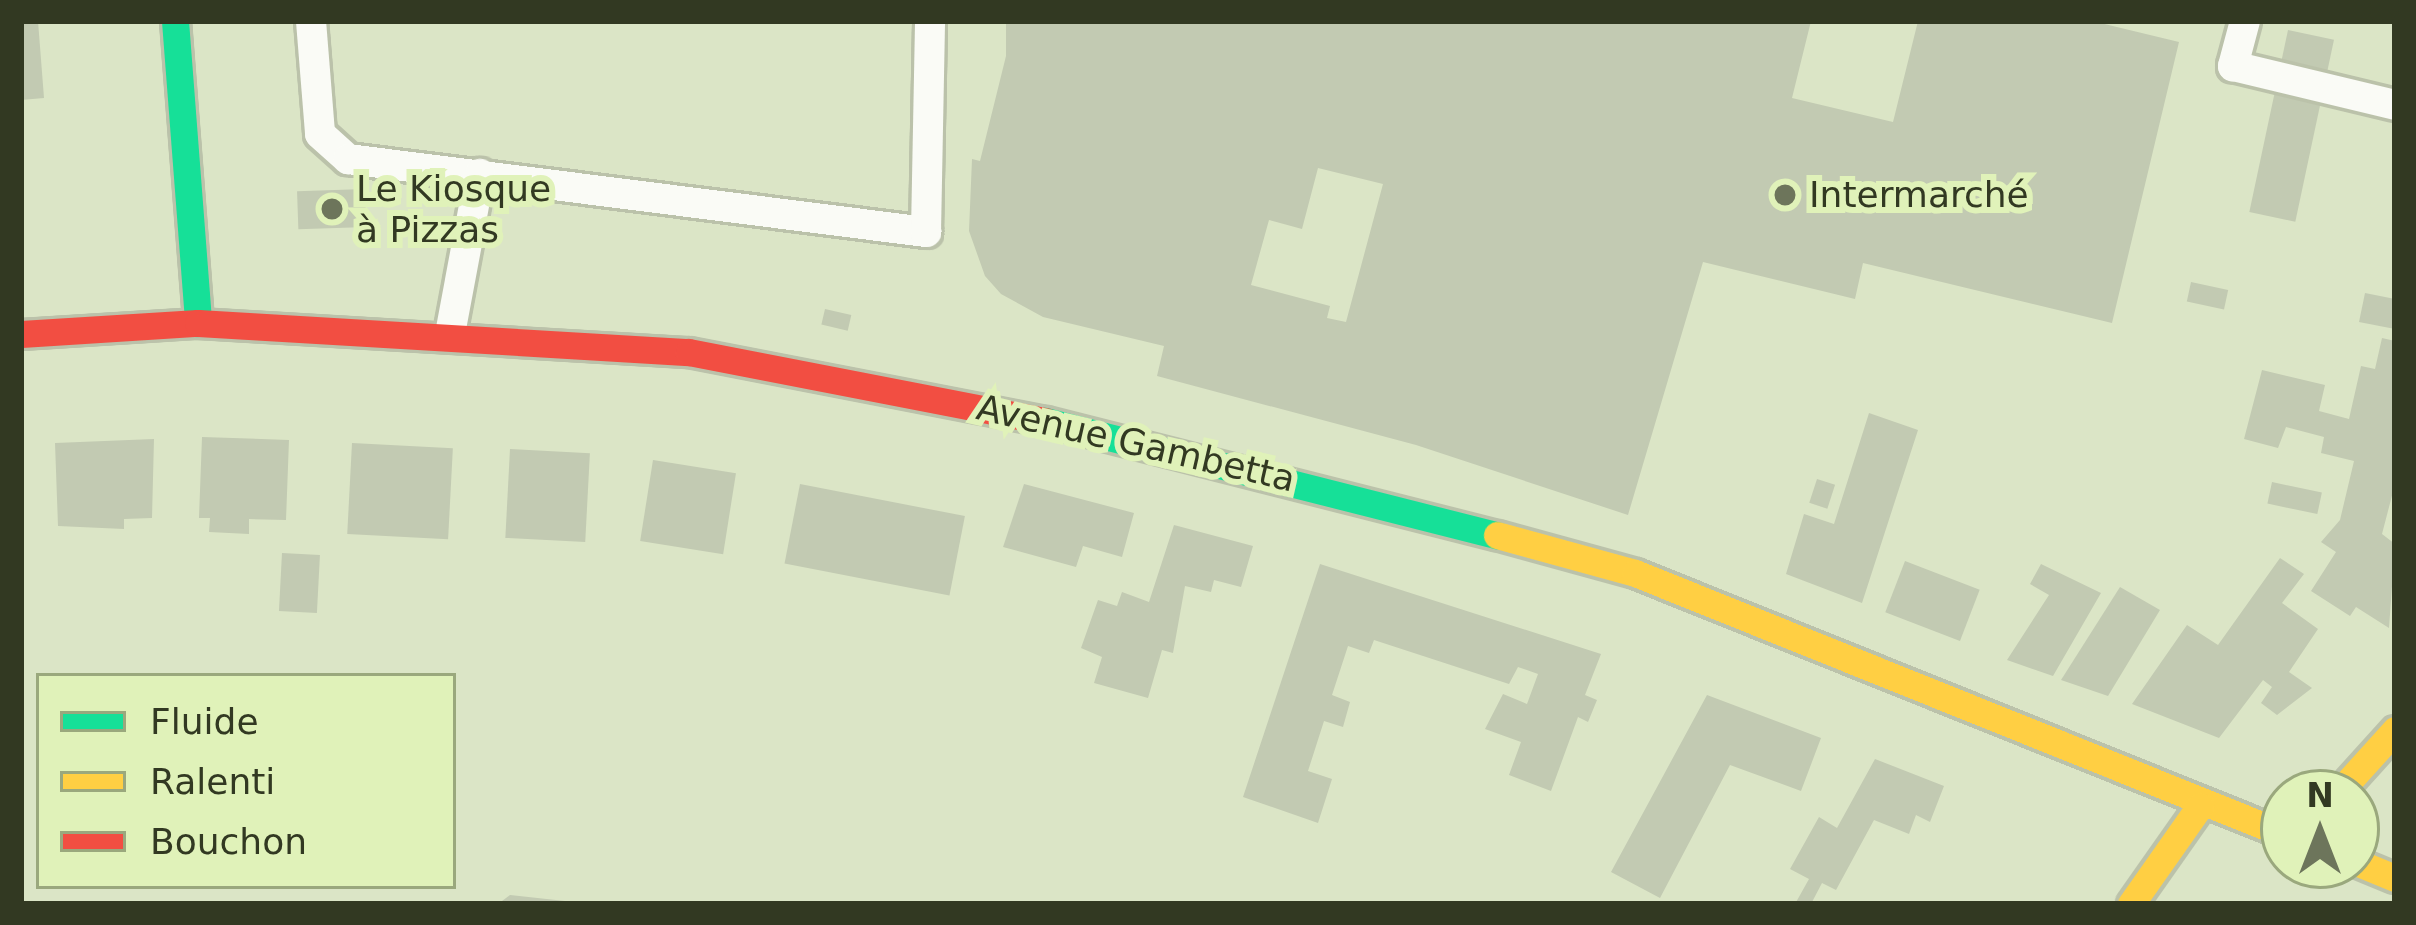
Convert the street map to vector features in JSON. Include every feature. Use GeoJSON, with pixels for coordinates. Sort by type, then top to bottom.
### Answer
{"type":"FeatureCollection","features":[{"type":"Feature","properties":{"kind":"main road"},"geometry":{"type":"LineString","coordinates":[[175,21],[198,323]]}},
{"type":"Feature","properties":{"kind":"main road","name":"Avenue Gambetta"},"geometry":{"type":"LineString","coordinates":[[21,334],[198,323],[450,334],[689,352],[914,390],[1321,487],[1635,573],[2200,806],[2260,826]]}},
{"type":"Feature","properties":{"kind":"main road"},"geometry":{"type":"LineString","coordinates":[[2360,769],[2395,730]]}},
{"type":"Feature","properties":{"kind":"main road"},"geometry":{"type":"LineString","coordinates":[[2131,904],[2200,806]]}},
{"type":"Feature","properties":{"kind":"lane"},"geometry":{"type":"LineString","coordinates":[[311,21],[320,134],[348,159],[926,232],[929,21]]}},
{"type":"Feature","properties":{"kind":"lane"},"geometry":{"type":"LineString","coordinates":[[2245,21],[2233,66],[2395,105]]}},
{"type":"Feature","properties":{"kind":"lane"},"geometry":{"type":"LineString","coordinates":[[450,334],[479,174]]}},
{"type":"Feature","properties":{"kind":"building"},"geometry":{"type":"Polygon","coordinates":[[[21,21],[38,21],[44,98],[21,100],[21,21]]]}},
{"type":"Feature","properties":{"kind":"building","name":"Intermarché"},"geometry":{"type":"Polygon","coordinates":[[[1811,21],[1792,98],[1893,122],[1918,21],[2092,21],[2179,42],[2112,323],[1863,263],[1855,299],[1703,262],[1628,515],[1416,445],[1157,376],[1164,346],[1043,317],[1001,294],[985,276],[969,231],[972,159],[980,161],[1006,56],[1006,22],[1811,21]],[[1318,168],[1302,229],[1269,220],[1251,285],[1330,306],[1327,318],[1346,322],[1383,184],[1318,168]]]}},
{"type":"Feature","properties":{"kind":"building"},"geometry":{"type":"Polygon","coordinates":[[[2288,30],[2334,40],[2295,222],[2249,212],[2288,30]]]}},
{"type":"Feature","properties":{"kind":"building","name":"Le Kiosque à Pizzas"},"geometry":{"type":"Polygon","coordinates":[[[365,189],[366,227],[298,229],[297,191],[365,189]]]}},
{"type":"Feature","properties":{"kind":"building"},"geometry":{"type":"Polygon","coordinates":[[[2191,282],[2228,290],[2224,309],[2187,302],[2191,282]]]}},
{"type":"Feature","properties":{"kind":"building"},"geometry":{"type":"Polygon","coordinates":[[[2365,293],[2395,299],[2395,329],[2359,322],[2365,293]]]}},
{"type":"Feature","properties":{"kind":"building"},"geometry":{"type":"Polygon","coordinates":[[[825,309],[851,315],[848,331],[821,325],[825,309]]]}},
{"type":"Feature","properties":{"kind":"building"},"geometry":{"type":"Polygon","coordinates":[[[2382,338],[2395,341],[2395,484],[2382,534],[2395,544],[2389,628],[2356,607],[2350,616],[2311,591],[2336,552],[2321,542],[2340,520],[2354,461],[2321,453],[2324,437],[2286,427],[2278,448],[2244,439],[2262,370],[2325,385],[2319,411],[2349,419],[2361,366],[2375,369],[2382,338]]]}},
{"type":"Feature","properties":{"kind":"building"},"geometry":{"type":"Polygon","coordinates":[[[1869,413],[1918,430],[1862,603],[1786,574],[1804,514],[1834,524],[1869,413]]]}},
{"type":"Feature","properties":{"kind":"building"},"geometry":{"type":"Polygon","coordinates":[[[202,437],[289,440],[286,520],[249,519],[249,534],[209,532],[210,518],[199,518],[202,437]]]}},
{"type":"Feature","properties":{"kind":"building"},"geometry":{"type":"Polygon","coordinates":[[[154,439],[152,518],[124,519],[124,529],[58,526],[55,443],[154,439]]]}},
{"type":"Feature","properties":{"kind":"building"},"geometry":{"type":"Polygon","coordinates":[[[352,443],[453,448],[448,539],[347,534],[352,443]]]}},
{"type":"Feature","properties":{"kind":"building"},"geometry":{"type":"Polygon","coordinates":[[[510,449],[590,453],[585,542],[505,538],[510,449]]]}},
{"type":"Feature","properties":{"kind":"building"},"geometry":{"type":"Polygon","coordinates":[[[653,460],[736,473],[723,554],[640,541],[653,460]]]}},
{"type":"Feature","properties":{"kind":"building"},"geometry":{"type":"Polygon","coordinates":[[[1817,479],[1835,485],[1827,509],[1809,503],[1817,479]]]}},
{"type":"Feature","properties":{"kind":"building"},"geometry":{"type":"Polygon","coordinates":[[[2272,482],[2322,493],[2317,514],[2267,504],[2272,482]]]}},
{"type":"Feature","properties":{"kind":"building"},"geometry":{"type":"Polygon","coordinates":[[[800,484],[965,516],[949,596],[785,564],[800,484]]]}},
{"type":"Feature","properties":{"kind":"building"},"geometry":{"type":"Polygon","coordinates":[[[1024,484],[1134,513],[1122,557],[1083,546],[1076,567],[1003,547],[1024,484]]]}},
{"type":"Feature","properties":{"kind":"building"},"geometry":{"type":"Polygon","coordinates":[[[1174,525],[1253,546],[1241,587],[1214,580],[1211,592],[1185,586],[1173,653],[1162,650],[1148,698],[1094,683],[1102,657],[1081,648],[1098,600],[1117,606],[1122,592],[1149,602],[1174,525]]]}},
{"type":"Feature","properties":{"kind":"building"},"geometry":{"type":"Polygon","coordinates":[[[282,553],[320,555],[317,613],[279,611],[282,553]]]}},
{"type":"Feature","properties":{"kind":"building"},"geometry":{"type":"Polygon","coordinates":[[[2280,558],[2304,574],[2282,603],[2318,629],[2289,672],[2312,688],[2277,715],[2261,703],[2272,687],[2263,680],[2219,738],[2132,704],[2187,625],[2218,645],[2280,558]]]}},
{"type":"Feature","properties":{"kind":"building"},"geometry":{"type":"Polygon","coordinates":[[[1905,561],[1980,590],[1960,641],[1885,612],[1905,561]]]}},
{"type":"Feature","properties":{"kind":"building"},"geometry":{"type":"Polygon","coordinates":[[[1320,564],[1601,654],[1585,695],[1597,700],[1588,722],[1578,717],[1551,791],[1509,775],[1521,742],[1485,729],[1503,694],[1527,704],[1538,674],[1518,667],[1509,684],[1374,640],[1369,653],[1348,646],[1332,695],[1350,702],[1343,727],[1324,721],[1308,771],[1332,779],[1318,823],[1243,797],[1320,564]]]}},
{"type":"Feature","properties":{"kind":"building"},"geometry":{"type":"Polygon","coordinates":[[[2041,564],[2101,593],[2053,676],[2007,660],[2049,595],[2030,584],[2041,564]]]}},
{"type":"Feature","properties":{"kind":"building"},"geometry":{"type":"Polygon","coordinates":[[[2120,587],[2160,610],[2108,696],[2061,680],[2120,587]]]}},
{"type":"Feature","properties":{"kind":"building"},"geometry":{"type":"Polygon","coordinates":[[[1707,695],[1821,738],[1801,791],[1730,765],[1660,898],[1611,872],[1707,695]]]}},
{"type":"Feature","properties":{"kind":"building"},"geometry":{"type":"Polygon","coordinates":[[[1875,759],[1944,786],[1930,822],[1916,815],[1909,834],[1874,820],[1836,890],[1822,883],[1811,904],[1795,904],[1809,879],[1790,869],[1819,817],[1837,828],[1875,759]]]}},
{"type":"Feature","properties":{"kind":"building"},"geometry":{"type":"Polygon","coordinates":[[[510,895],[565,901],[565,904],[498,904],[510,895]]]}},
{"type":"Feature","properties":{"kind":"traffic: fast"},"geometry":{"type":"LineString","coordinates":[[175,21],[198,323]]}},
{"type":"Feature","properties":{"kind":"traffic: fast"},"geometry":{"type":"LineString","coordinates":[[1045,421],[1497,535]]}},
{"type":"Feature","properties":{"kind":"traffic: slow"},"geometry":{"type":"LineString","coordinates":[[1497,535],[1635,573],[2260,824]]}},
{"type":"Feature","properties":{"kind":"traffic: slow"},"geometry":{"type":"LineString","coordinates":[[2360,769],[2395,730]]}},
{"type":"Feature","properties":{"kind":"traffic: slow"},"geometry":{"type":"LineString","coordinates":[[2131,904],[2200,806]]}},
{"type":"Feature","properties":{"kind":"traffic: slow"},"geometry":{"type":"LineString","coordinates":[[2380,872],[2395,878]]}},
{"type":"Feature","properties":{"kind":"traffic: jam"},"geometry":{"type":"LineString","coordinates":[[21,334],[198,323],[689,352],[1045,421]]}},
{"type":"Feature","properties":{"kind":"place","name":"Intermarché"},"geometry":{"type":"Point","coordinates":[1785,195]}},
{"type":"Feature","properties":{"kind":"place","name":"Le Kiosque à Pizzas"},"geometry":{"type":"Point","coordinates":[332,209]}}]}
